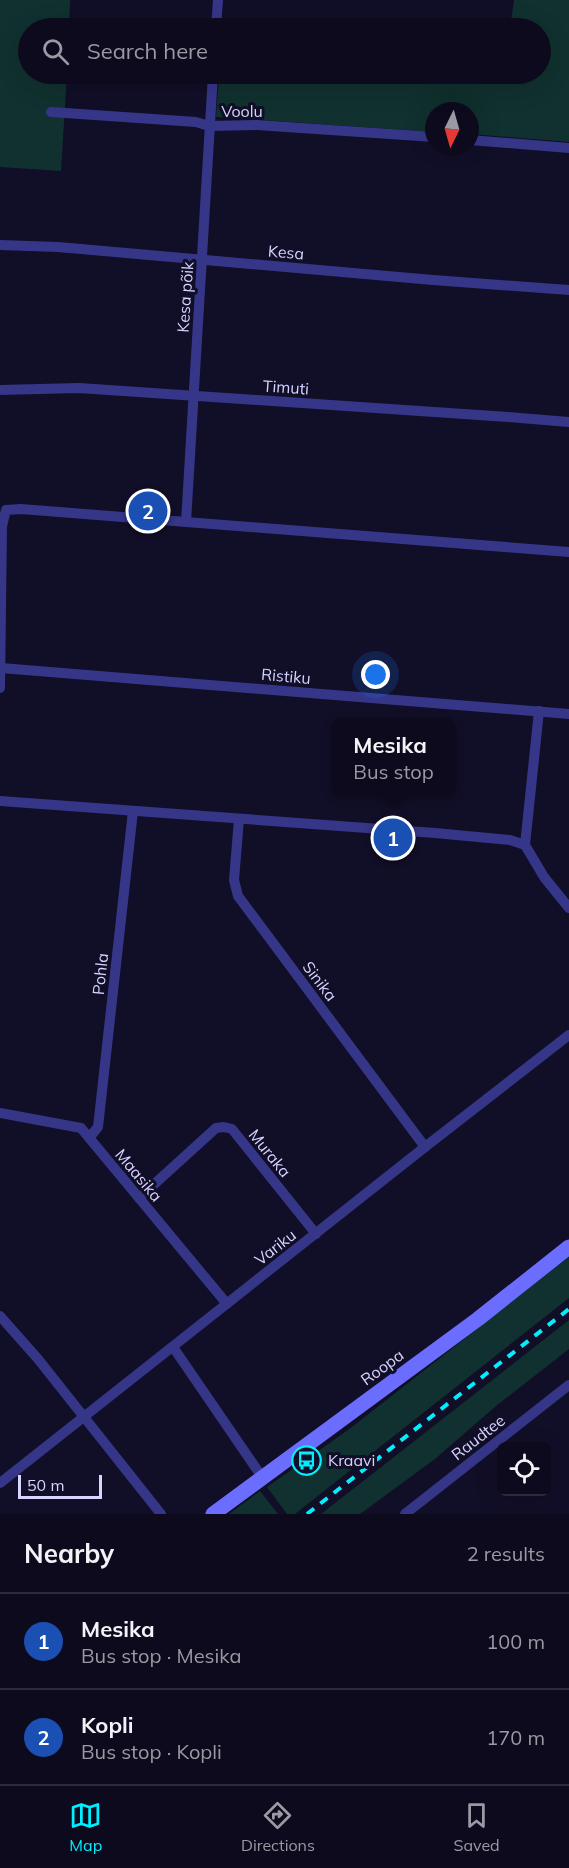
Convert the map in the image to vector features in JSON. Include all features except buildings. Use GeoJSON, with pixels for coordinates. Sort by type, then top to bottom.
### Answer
{"type":"FeatureCollection","features":[{"type":"Feature","properties":{"kind":"street"},"geometry":{"type":"LineString","coordinates":[[217,18],[218,0]]}},
{"type":"Feature","properties":{"kind":"street","name":"Kesa põik"},"geometry":{"type":"LineString","coordinates":[[186,522],[212,84]]}},
{"type":"Feature","properties":{"kind":"street","name":"Voolu"},"geometry":{"type":"LineString","coordinates":[[51,112],[196,122],[209,126],[257,125],[425,136]]}},
{"type":"Feature","properties":{"kind":"street"},"geometry":{"type":"LineString","coordinates":[[479,141],[569,148]]}},
{"type":"Feature","properties":{"kind":"street","name":"Kesa"},"geometry":{"type":"LineString","coordinates":[[0,245],[58,247],[569,290]]}},
{"type":"Feature","properties":{"kind":"street","name":"Timuti"},"geometry":{"type":"LineString","coordinates":[[0,390],[79,388],[569,422]]}},
{"type":"Feature","properties":{"kind":"street"},"geometry":{"type":"LineString","coordinates":[[0,688],[2,526],[6,510],[21,509],[569,552]]}},
{"type":"Feature","properties":{"kind":"street","name":"Ristiku"},"geometry":{"type":"LineString","coordinates":[[1,668],[569,714]]}},
{"type":"Feature","properties":{"kind":"street"},"geometry":{"type":"LineString","coordinates":[[538,711],[525,845],[544,877],[569,908]]}},
{"type":"Feature","properties":{"kind":"street"},"geometry":{"type":"LineString","coordinates":[[0,801],[435,833],[510,840],[525,845]]}},
{"type":"Feature","properties":{"kind":"street","name":"Pohla"},"geometry":{"type":"LineString","coordinates":[[89,1138],[98,1126],[133,811]]}},
{"type":"Feature","properties":{"kind":"street","name":"Sinika"},"geometry":{"type":"LineString","coordinates":[[239,819],[234,880],[238,896],[425,1147]]}},
{"type":"Feature","properties":{"kind":"street","name":"Variku"},"geometry":{"type":"LineString","coordinates":[[0,1483],[569,1035]]}},
{"type":"Feature","properties":{"kind":"street","name":"Maasika"},"geometry":{"type":"LineString","coordinates":[[0,1113],[81,1128],[227,1304]]}},
{"type":"Feature","properties":{"kind":"street","name":"Muraka"},"geometry":{"type":"LineString","coordinates":[[139,1198],[216,1128],[224,1127],[232,1129],[316,1234]]}},
{"type":"Feature","properties":{"kind":"street","name":"Roopa"},"geometry":{"type":"LineString","coordinates":[[213,1514],[478,1319],[569,1247]]}},
{"type":"Feature","properties":{"kind":"street"},"geometry":{"type":"LineString","coordinates":[[0,1316],[38,1359],[161,1514]]}},
{"type":"Feature","properties":{"kind":"street"},"geometry":{"type":"LineString","coordinates":[[173,1347],[262,1477]]}},
{"type":"Feature","properties":{"kind":"street","name":"Raudtee"},"geometry":{"type":"LineString","coordinates":[[405,1514],[569,1385]]}},
{"type":"Feature","properties":{"kind":"green space"},"geometry":{"type":"Polygon","coordinates":[[[0,0],[70,0],[69,18],[18,18],[18,84],[66,84],[61,171],[0,167],[0,0]]]}},
{"type":"Feature","properties":{"kind":"green space"},"geometry":{"type":"Polygon","coordinates":[[[514,0],[569,0],[569,142],[479,135],[479,102],[425,102],[425,131],[216,117],[218,84],[551,84],[551,18],[511,18],[514,0]]]}},
{"type":"Feature","properties":{"kind":"green space"},"geometry":{"type":"Polygon","coordinates":[[[569,1257],[569,1298],[295,1514],[287,1514],[267,1487],[348,1430],[569,1257]]]}},
{"type":"Feature","properties":{"kind":"green space"},"geometry":{"type":"Polygon","coordinates":[[[569,1320],[569,1349],[496,1406],[435,1459],[360,1514],[321,1514],[569,1320]]]}},
{"type":"Feature","properties":{"kind":"green space"},"geometry":{"type":"Polygon","coordinates":[[[260,1491],[278,1514],[229,1514],[260,1491]]]}},
{"type":"Feature","properties":{"kind":"railway"},"geometry":{"type":"LineString","coordinates":[[307,1514],[569,1309]]}},
{"type":"Feature","properties":{"kind":"place","name":"Kopli"},"geometry":{"type":"Point","coordinates":[148,511]}},
{"type":"Feature","properties":{"kind":"place","name":"Mesika"},"geometry":{"type":"Point","coordinates":[393,838]}},
{"type":"Feature","properties":{"kind":"place","name":"Kraavi"},"geometry":{"type":"Point","coordinates":[307,1460]}}]}
